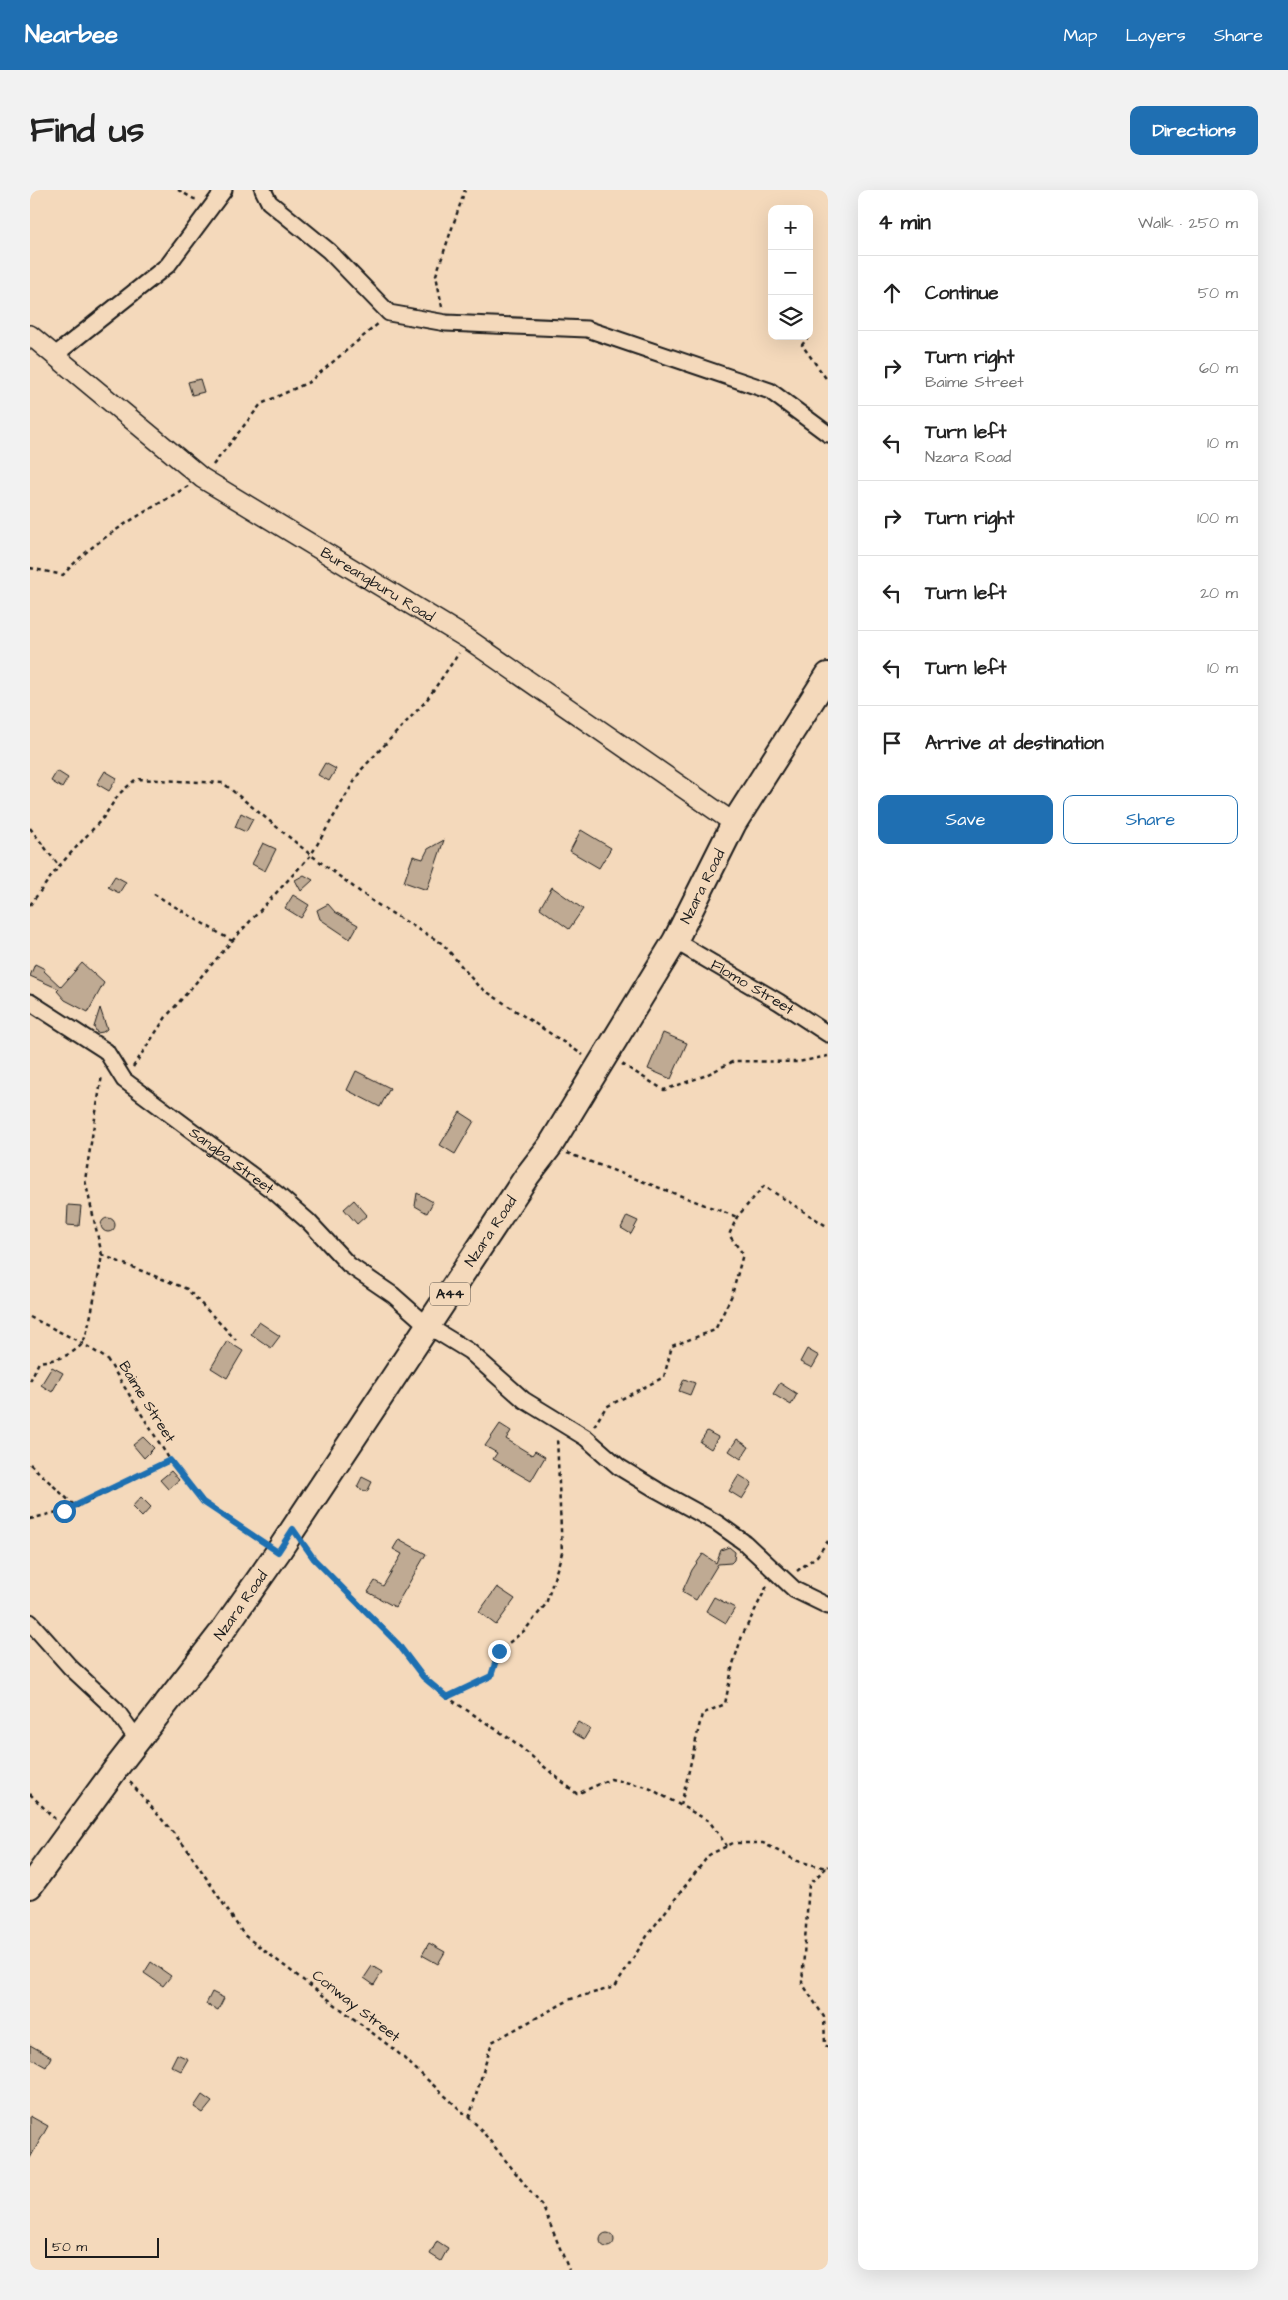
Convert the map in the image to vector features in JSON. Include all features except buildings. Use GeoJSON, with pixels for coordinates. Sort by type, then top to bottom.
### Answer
{"type":"FeatureCollection","features":[{"type":"Feature","properties":{"kind":"main road","name":"Nzara Road"},"geometry":{"type":"LineString","coordinates":[[30,1886],[117,1768],[139,1742],[278,1552],[527,1176],[550,1146],[675,941],[734,823],[828,675]]}},
{"type":"Feature","properties":{"kind":"street"},"geometry":{"type":"LineString","coordinates":[[263,190],[269,202],[329,252],[389,313],[446,323],[587,329],[770,391],[828,434]]}},
{"type":"Feature","properties":{"kind":"street"},"geometry":{"type":"LineString","coordinates":[[55,355],[168,265],[221,194]]}},
{"type":"Feature","properties":{"kind":"street","name":"Bureangburu Road"},"geometry":{"type":"LineString","coordinates":[[30,335],[202,478],[468,639],[734,823]]}},
{"type":"Feature","properties":{"kind":"street","name":"Flomo Street"},"geometry":{"type":"LineString","coordinates":[[675,941],[779,1002],[828,1034]]}},
{"type":"Feature","properties":{"kind":"street","name":"Sangba Street"},"geometry":{"type":"LineString","coordinates":[[30,1002],[106,1052],[124,1080],[277,1194],[309,1222],[349,1265],[393,1295],[428,1326],[469,1351],[524,1400],[586,1438],[619,1466],[731,1533],[745,1543],[795,1590],[828,1606]]}},
{"type":"Feature","properties":{"kind":"street"},"geometry":{"type":"LineString","coordinates":[[30,1622],[70,1667],[116,1710],[139,1742]]}},
{"type":"Feature","properties":{"kind":"path"},"geometry":{"type":"LineString","coordinates":[[178,190],[194,200],[221,194]]}},
{"type":"Feature","properties":{"kind":"path"},"geometry":{"type":"LineString","coordinates":[[446,323],[436,275],[466,190]]}},
{"type":"Feature","properties":{"kind":"path"},"geometry":{"type":"LineString","coordinates":[[30,568],[63,575],[80,555],[108,535],[202,478],[261,404],[309,382],[389,313]]}},
{"type":"Feature","properties":{"kind":"path"},"geometry":{"type":"LineString","coordinates":[[806,340],[802,345],[828,381]]}},
{"type":"Feature","properties":{"kind":"path"},"geometry":{"type":"LineString","coordinates":[[124,1080],[166,1017],[232,941],[311,855],[361,770],[426,702],[468,639]]}},
{"type":"Feature","properties":{"kind":"path"},"geometry":{"type":"LineString","coordinates":[[30,905],[59,866],[103,818],[119,794],[136,779],[223,783],[311,855],[375,903],[444,944],[478,986],[598,1066],[619,1062],[664,1090],[704,1076],[734,1061],[798,1062],[828,1056]]}},
{"type":"Feature","properties":{"kind":"path"},"geometry":{"type":"LineString","coordinates":[[30,828],[59,866]]}},
{"type":"Feature","properties":{"kind":"path"},"geometry":{"type":"LineString","coordinates":[[154,894],[232,941]]}},
{"type":"Feature","properties":{"kind":"path"},"geometry":{"type":"LineString","coordinates":[[30,1381],[39,1362],[60,1360],[82,1343],[92,1307],[102,1256],[85,1180],[106,1052]]}},
{"type":"Feature","properties":{"kind":"path"},"geometry":{"type":"LineString","coordinates":[[550,1146],[736,1217]]}},
{"type":"Feature","properties":{"kind":"path"},"geometry":{"type":"LineString","coordinates":[[586,1438],[606,1407],[664,1377],[672,1346],[715,1330],[732,1295],[743,1254],[729,1235],[736,1217],[764,1186],[828,1227]]}},
{"type":"Feature","properties":{"kind":"path"},"geometry":{"type":"LineString","coordinates":[[102,1256],[187,1288],[236,1340]]}},
{"type":"Feature","properties":{"kind":"path","name":"Baime Street"},"geometry":{"type":"LineString","coordinates":[[30,1317],[82,1343],[107,1359],[170,1460],[203,1502],[278,1552]]}},
{"type":"Feature","properties":{"kind":"path"},"geometry":{"type":"LineString","coordinates":[[447,1697],[491,1676],[499,1651],[525,1630],[546,1604],[562,1553],[556,1421]]}},
{"type":"Feature","properties":{"kind":"path"},"geometry":{"type":"LineString","coordinates":[[30,1519],[76,1507],[170,1460]]}},
{"type":"Feature","properties":{"kind":"path"},"geometry":{"type":"LineString","coordinates":[[30,1464],[76,1507]]}},
{"type":"Feature","properties":{"kind":"path"},"geometry":{"type":"LineString","coordinates":[[293,1529],[314,1559],[398,1644],[423,1677],[447,1697],[512,1740],[577,1794],[611,1779],[647,1787],[709,1821],[727,1846]]}},
{"type":"Feature","properties":{"kind":"path"},"geometry":{"type":"LineString","coordinates":[[681,1805],[702,1714],[725,1704],[733,1664],[742,1636],[774,1572],[793,1574],[817,1556],[828,1541]]}},
{"type":"Feature","properties":{"kind":"path","name":"Conway Street"},"geometry":{"type":"LineString","coordinates":[[117,1768],[187,1848],[244,1935],[396,2052],[468,2118],[543,2207],[570,2270]]}},
{"type":"Feature","properties":{"kind":"path"},"geometry":{"type":"LineString","coordinates":[[30,1794],[69,1833]]}},
{"type":"Feature","properties":{"kind":"path"},"geometry":{"type":"LineString","coordinates":[[468,2118],[492,2042],[571,1999],[616,1987],[649,1933],[709,1854],[733,1843],[763,1842],[797,1861],[827,1867]]}},
{"type":"Feature","properties":{"kind":"path"},"geometry":{"type":"LineString","coordinates":[[827,1867],[809,1884],[802,1983],[824,2017],[826,2045],[828,2047]]}},
{"type":"Feature","properties":{"kind":"route"},"geometry":{"type":"LineString","coordinates":[[64,1511],[76,1507],[170,1460],[203,1502],[278,1552],[293,1529],[314,1559],[398,1644],[423,1677],[447,1697],[491,1676],[499,1651]]}}]}
